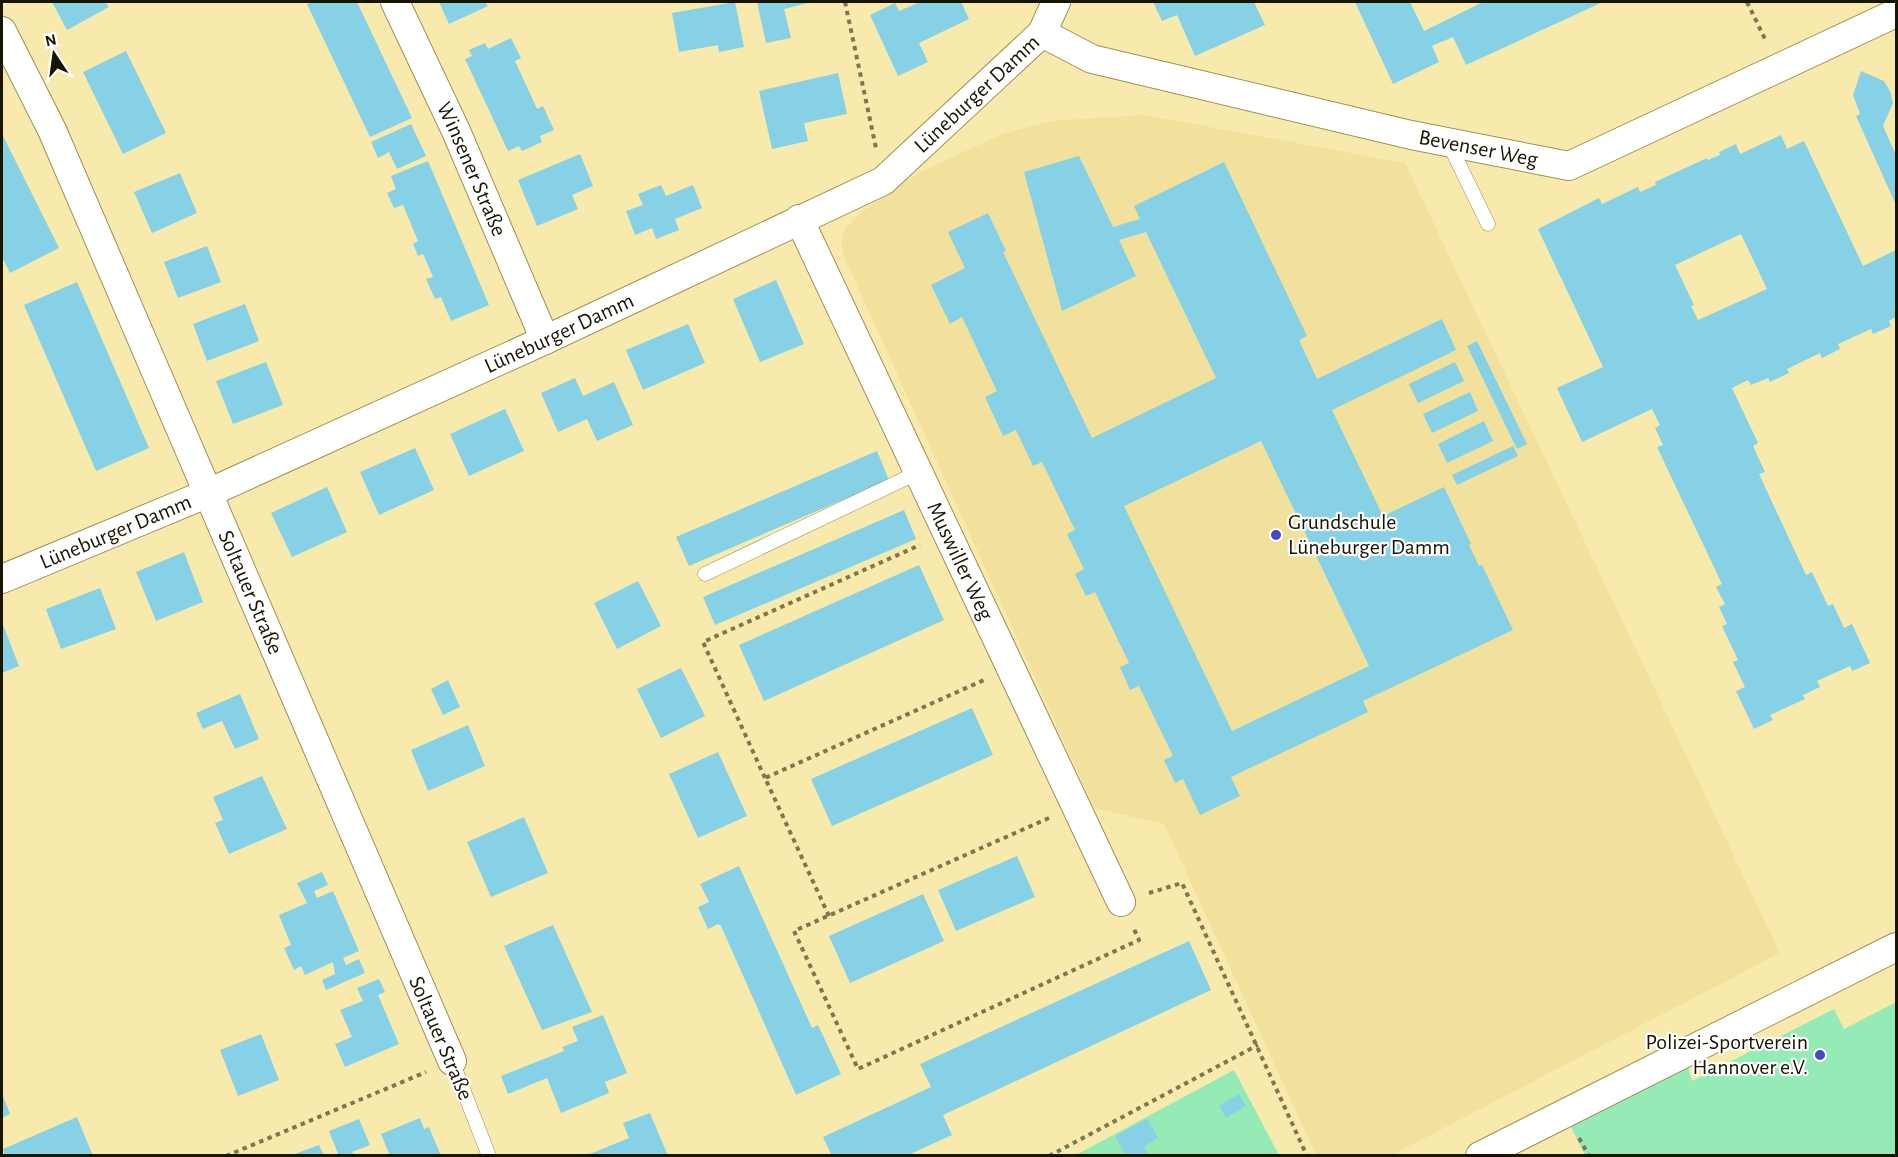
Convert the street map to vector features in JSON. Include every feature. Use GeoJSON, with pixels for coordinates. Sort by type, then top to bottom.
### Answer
{"type":"FeatureCollection","features":[{"type":"Feature","properties":{"kind":"street","name":"Winsener Straße"},"geometry":{"type":"LineString","coordinates":[[394,2],[456,131],[545,340]]}},
{"type":"Feature","properties":{"kind":"street","name":"Lüneburger Damm"},"geometry":{"type":"LineString","coordinates":[[2,579],[206,494],[545,340],[883,181],[1004,71],[1042,33],[1056,2]]}},
{"type":"Feature","properties":{"kind":"street","name":"Bevenser Weg"},"geometry":{"type":"LineString","coordinates":[[1042,33],[1092,59],[1448,142],[1569,166],[1896,13]]}},
{"type":"Feature","properties":{"kind":"street","name":"Soltauer Straße"},"geometry":{"type":"LineString","coordinates":[[2,31],[52,130],[206,494],[452,1061]]}},
{"type":"Feature","properties":{"kind":"street","name":"Muswiller Weg"},"geometry":{"type":"LineString","coordinates":[[799,219],[1121,902]]}},
{"type":"Feature","properties":{"kind":"street"},"geometry":{"type":"LineString","coordinates":[[1480,1155],[1896,947]]}},
{"type":"Feature","properties":{"kind":"lane"},"geometry":{"type":"LineString","coordinates":[[1448,142],[1488,224]]}},
{"type":"Feature","properties":{"kind":"lane"},"geometry":{"type":"LineString","coordinates":[[705,574],[917,473]]}},
{"type":"Feature","properties":{"kind":"lane","name":"Soltauer Straße"},"geometry":{"type":"LineString","coordinates":[[452,1061],[489,1155]]}},
{"type":"Feature","properties":{"kind":"path"},"geometry":{"type":"LineString","coordinates":[[845,2],[883,181]]}},
{"type":"Feature","properties":{"kind":"path"},"geometry":{"type":"LineString","coordinates":[[1747,2],[1778,68]]}},
{"type":"Feature","properties":{"kind":"path"},"geometry":{"type":"LineString","coordinates":[[829,916],[703,642],[946,534]]}},
{"type":"Feature","properties":{"kind":"path"},"geometry":{"type":"LineString","coordinates":[[765,778],[1010,669]]}},
{"type":"Feature","properties":{"kind":"path"},"geometry":{"type":"LineString","coordinates":[[1075,806],[794,932],[858,1069],[1139,940],[1121,902],[1182,883],[1307,1155]]}},
{"type":"Feature","properties":{"kind":"path"},"geometry":{"type":"LineString","coordinates":[[1049,1155],[1258,1045]]}},
{"type":"Feature","properties":{"kind":"path"},"geometry":{"type":"LineString","coordinates":[[226,1155],[452,1061]]}},
{"type":"Feature","properties":{"kind":"shaded area","name":"Grundschule Lüneburger Damm"},"geometry":{"type":"Polygon","coordinates":[[[1145,115],[1405,163],[1780,953],[1392,1155],[1316,1155],[1164,824],[1094,808],[846,261],[841,243],[845,229],[860,213],[918,173],[1000,135],[1050,121],[1145,115]]]}},
{"type":"Feature","properties":{"kind":"green space","name":"Polizei-Sportverein Hannover e.V."},"geometry":{"type":"Polygon","coordinates":[[[1896,1002],[1896,1155],[1585,1155],[1564,1113],[1684,1053],[1692,1081],[1834,1009],[1844,1029],[1896,1002]]]}},
{"type":"Feature","properties":{"kind":"green space"},"geometry":{"type":"Polygon","coordinates":[[[1234,1070],[1279,1155],[1074,1156],[1234,1070]]]}},
{"type":"Feature","properties":{"kind":"building"},"geometry":{"type":"Polygon","coordinates":[[[52,2],[105,2],[109,7],[67,30],[52,2]]]}},
{"type":"Feature","properties":{"kind":"building"},"geometry":{"type":"Polygon","coordinates":[[[357,2],[412,118],[370,137],[307,4],[357,2]]]}},
{"type":"Feature","properties":{"kind":"building"},"geometry":{"type":"Polygon","coordinates":[[[439,2],[485,2],[488,6],[449,24],[439,2]]]}},
{"type":"Feature","properties":{"kind":"building"},"geometry":{"type":"Polygon","coordinates":[[[735,2],[744,47],[719,52],[718,45],[679,52],[672,13],[735,2]]]}},
{"type":"Feature","properties":{"kind":"building"},"geometry":{"type":"Polygon","coordinates":[[[757,2],[812,2],[784,9],[791,38],[766,43],[757,2]]]}},
{"type":"Feature","properties":{"kind":"building"},"geometry":{"type":"Polygon","coordinates":[[[920,2],[961,2],[969,19],[919,43],[928,62],[898,76],[870,15],[895,3],[899,11],[920,2]]]}},
{"type":"Feature","properties":{"kind":"building"},"geometry":{"type":"Polygon","coordinates":[[[1153,2],[1254,2],[1265,25],[1195,56],[1177,15],[1162,21],[1153,2]]]}},
{"type":"Feature","properties":{"kind":"building"},"geometry":{"type":"Polygon","coordinates":[[[1355,2],[1410,2],[1424,31],[1483,2],[1603,2],[1466,65],[1453,37],[1432,46],[1439,62],[1393,84],[1355,2]]]}},
{"type":"Feature","properties":{"kind":"building"},"geometry":{"type":"Polygon","coordinates":[[[511,38],[521,58],[515,61],[537,109],[543,106],[554,130],[540,136],[542,142],[522,151],[519,146],[508,151],[465,59],[472,56],[469,50],[485,43],[488,49],[511,38]]]}},
{"type":"Feature","properties":{"kind":"building"},"geometry":{"type":"Polygon","coordinates":[[[126,51],[166,133],[123,154],[83,72],[126,51]]]}},
{"type":"Feature","properties":{"kind":"building"},"geometry":{"type":"Polygon","coordinates":[[[1861,71],[1884,81],[1890,91],[1893,103],[1883,126],[1896,155],[1896,205],[1856,116],[1860,114],[1853,95],[1861,71]]]}},
{"type":"Feature","properties":{"kind":"building"},"geometry":{"type":"Polygon","coordinates":[[[838,73],[847,114],[804,123],[808,141],[772,149],[759,91],[838,73]]]}},
{"type":"Feature","properties":{"kind":"building"},"geometry":{"type":"Polygon","coordinates":[[[411,124],[426,156],[397,169],[389,152],[378,158],[371,142],[411,124]]]}},
{"type":"Feature","properties":{"kind":"building"},"geometry":{"type":"Polygon","coordinates":[[[2,134],[59,248],[10,273],[2,257],[2,134]]]}},
{"type":"Feature","properties":{"kind":"building"},"geometry":{"type":"Polygon","coordinates":[[[1781,135],[1787,149],[1804,141],[1863,266],[1896,250],[1896,317],[1889,321],[1891,326],[1873,334],[1871,329],[1838,344],[1840,349],[1822,358],[1820,353],[1787,369],[1789,373],[1770,382],[1768,378],[1751,385],[1748,380],[1732,388],[1758,443],[1753,446],[1765,472],[1759,474],[1806,575],[1812,572],[1828,606],[1833,604],[1844,628],[1852,624],[1870,663],[1852,671],[1850,666],[1817,681],[1820,687],[1803,695],[1805,699],[1770,715],[1773,720],[1754,729],[1736,691],[1745,687],[1733,662],[1738,660],[1722,626],[1727,624],[1719,607],[1725,604],[1716,587],[1722,584],[1657,447],[1663,445],[1655,428],[1660,425],[1652,409],[1582,442],[1557,388],[1603,367],[1538,229],[1599,198],[1602,204],[1638,187],[1640,192],[1656,185],[1655,182],[1707,158],[1708,160],[1720,155],[1719,152],[1736,144],[1740,154],[1781,135]],[[1741,234],[1675,265],[1694,305],[1691,306],[1698,320],[1767,289],[1741,234]]]}},
{"type":"Feature","properties":{"kind":"building"},"geometry":{"type":"Polygon","coordinates":[[[580,154],[593,186],[572,195],[578,209],[537,226],[518,180],[580,154]]]}},
{"type":"Feature","properties":{"kind":"building"},"geometry":{"type":"Polygon","coordinates":[[[1079,156],[1113,227],[1140,219],[1134,206],[1224,162],[1307,336],[1299,340],[1317,379],[1442,319],[1456,350],[1332,410],[1383,516],[1444,487],[1479,566],[1482,565],[1513,630],[1363,701],[1368,712],[1231,777],[1240,796],[1200,815],[1183,779],[1175,783],[1164,760],[1173,756],[1139,686],[1130,690],[1120,667],[1129,663],[1095,592],[1086,596],[1075,574],[1084,569],[1067,534],[1075,530],[1042,462],[1033,466],[1016,430],[1003,436],[985,397],[997,391],[962,317],[950,324],[931,285],[965,268],[948,232],[988,213],[1006,251],[1003,252],[1092,438],[1216,378],[1146,232],[1119,240],[1136,276],[1062,311],[1024,172],[1079,156]],[[1261,441],[1124,506],[1232,731],[1369,666],[1261,441]]]}},
{"type":"Feature","properties":{"kind":"building"},"geometry":{"type":"Polygon","coordinates":[[[428,161],[489,305],[451,321],[441,297],[435,299],[426,279],[433,277],[423,254],[418,256],[413,244],[418,241],[403,205],[394,208],[387,193],[396,189],[391,176],[428,161]]]}},
{"type":"Feature","properties":{"kind":"building"},"geometry":{"type":"Polygon","coordinates":[[[180,173],[197,213],[152,233],[134,192],[180,173]]]}},
{"type":"Feature","properties":{"kind":"building"},"geometry":{"type":"Polygon","coordinates":[[[661,185],[666,196],[693,185],[702,208],[675,219],[679,230],[656,239],[652,228],[635,235],[626,211],[643,205],[638,194],[661,185]]]}},
{"type":"Feature","properties":{"kind":"building"},"geometry":{"type":"Polygon","coordinates":[[[207,246],[221,282],[178,298],[164,262],[207,246]]]}},
{"type":"Feature","properties":{"kind":"building"},"geometry":{"type":"Polygon","coordinates":[[[776,280],[804,344],[760,362],[733,299],[776,280]]]}},
{"type":"Feature","properties":{"kind":"building"},"geometry":{"type":"Polygon","coordinates":[[[77,282],[149,448],[96,471],[24,305],[77,282]]]}},
{"type":"Feature","properties":{"kind":"building"},"geometry":{"type":"Polygon","coordinates":[[[245,304],[259,341],[207,361],[193,324],[245,304]]]}},
{"type":"Feature","properties":{"kind":"building"},"geometry":{"type":"Polygon","coordinates":[[[688,324],[705,363],[643,390],[626,350],[688,324]]]}},
{"type":"Feature","properties":{"kind":"building"},"geometry":{"type":"Polygon","coordinates":[[[1477,341],[1527,444],[1517,449],[1467,346],[1477,341]]]}},
{"type":"Feature","properties":{"kind":"building"},"geometry":{"type":"Polygon","coordinates":[[[266,362],[283,405],[233,424],[216,381],[266,362]]]}},
{"type":"Feature","properties":{"kind":"building"},"geometry":{"type":"Polygon","coordinates":[[[1455,362],[1464,381],[1418,403],[1409,384],[1455,362]]]}},
{"type":"Feature","properties":{"kind":"building"},"geometry":{"type":"Polygon","coordinates":[[[575,378],[583,396],[614,382],[633,425],[597,441],[587,419],[558,432],[541,393],[575,378]]]}},
{"type":"Feature","properties":{"kind":"building"},"geometry":{"type":"Polygon","coordinates":[[[1470,392],[1478,411],[1432,433],[1423,414],[1470,392]]]}},
{"type":"Feature","properties":{"kind":"building"},"geometry":{"type":"Polygon","coordinates":[[[505,409],[524,451],[469,476],[450,434],[505,409]]]}},
{"type":"Feature","properties":{"kind":"building"},"geometry":{"type":"Polygon","coordinates":[[[1484,421],[1493,441],[1447,463],[1438,444],[1484,421]]]}},
{"type":"Feature","properties":{"kind":"building"},"geometry":{"type":"Polygon","coordinates":[[[1513,446],[1518,456],[1457,485],[1452,475],[1513,446]]]}},
{"type":"Feature","properties":{"kind":"building"},"geometry":{"type":"Polygon","coordinates":[[[415,448],[434,490],[379,515],[360,472],[415,448]]]}},
{"type":"Feature","properties":{"kind":"building"},"geometry":{"type":"Polygon","coordinates":[[[877,451],[889,480],[689,566],[676,537],[877,451]]]}},
{"type":"Feature","properties":{"kind":"building"},"geometry":{"type":"Polygon","coordinates":[[[327,487],[347,532],[292,557],[271,513],[327,487]]]}},
{"type":"Feature","properties":{"kind":"building"},"geometry":{"type":"Polygon","coordinates":[[[904,510],[916,539],[715,625],[703,597],[904,510]]]}},
{"type":"Feature","properties":{"kind":"building"},"geometry":{"type":"Polygon","coordinates":[[[184,552],[203,602],[156,621],[136,572],[184,552]]]}},
{"type":"Feature","properties":{"kind":"building"},"geometry":{"type":"Polygon","coordinates":[[[919,565],[944,620],[764,701],[739,645],[919,565]]]}},
{"type":"Feature","properties":{"kind":"building"},"geometry":{"type":"Polygon","coordinates":[[[638,581],[661,626],[617,649],[594,603],[638,581]]]}},
{"type":"Feature","properties":{"kind":"building"},"geometry":{"type":"Polygon","coordinates":[[[100,588],[116,629],[61,649],[46,609],[100,588]]]}},
{"type":"Feature","properties":{"kind":"building"},"geometry":{"type":"Polygon","coordinates":[[[2,622],[19,666],[2,673],[2,622]]]}},
{"type":"Feature","properties":{"kind":"building"},"geometry":{"type":"Polygon","coordinates":[[[681,668],[705,716],[661,738],[637,689],[681,668]]]}},
{"type":"Feature","properties":{"kind":"building"},"geometry":{"type":"Polygon","coordinates":[[[448,680],[460,707],[443,715],[431,689],[448,680]]]}},
{"type":"Feature","properties":{"kind":"building"},"geometry":{"type":"Polygon","coordinates":[[[240,694],[259,739],[235,749],[222,721],[203,729],[196,713],[240,694]]]}},
{"type":"Feature","properties":{"kind":"building"},"geometry":{"type":"Polygon","coordinates":[[[972,708],[993,755],[832,826],[811,779],[972,708]]]}},
{"type":"Feature","properties":{"kind":"building"},"geometry":{"type":"Polygon","coordinates":[[[468,725],[485,766],[428,791],[411,750],[468,725]]]}},
{"type":"Feature","properties":{"kind":"building"},"geometry":{"type":"Polygon","coordinates":[[[718,752],[747,816],[698,838],[669,774],[718,752]]]}},
{"type":"Feature","properties":{"kind":"building"},"geometry":{"type":"Polygon","coordinates":[[[262,776],[287,829],[229,854],[215,823],[223,820],[213,797],[262,776]]]}},
{"type":"Feature","properties":{"kind":"building"},"geometry":{"type":"Polygon","coordinates":[[[524,817],[548,873],[491,897],[467,842],[524,817]]]}},
{"type":"Feature","properties":{"kind":"building"},"geometry":{"type":"Polygon","coordinates":[[[1017,856],[1035,897],[956,931],[938,890],[1017,856]]]}},
{"type":"Feature","properties":{"kind":"building"},"geometry":{"type":"Polygon","coordinates":[[[739,866],[812,1028],[818,1025],[841,1074],[796,1095],[721,926],[718,924],[708,929],[698,907],[709,902],[700,884],[739,866]]]}},
{"type":"Feature","properties":{"kind":"building"},"geometry":{"type":"Polygon","coordinates":[[[322,872],[328,885],[314,891],[317,898],[333,891],[359,951],[343,958],[346,965],[359,959],[365,973],[326,990],[322,980],[335,974],[333,962],[305,975],[301,966],[294,970],[284,948],[291,945],[279,915],[307,903],[297,883],[322,872]]]}},
{"type":"Feature","properties":{"kind":"building"},"geometry":{"type":"Polygon","coordinates":[[[923,894],[944,941],[850,983],[829,936],[923,894]]]}},
{"type":"Feature","properties":{"kind":"building"},"geometry":{"type":"Polygon","coordinates":[[[553,925],[592,1012],[542,1030],[504,946],[553,925]]]}},
{"type":"Feature","properties":{"kind":"building"},"geometry":{"type":"Polygon","coordinates":[[[1189,941],[1211,990],[943,1115],[952,1135],[906,1156],[832,1156],[823,1137],[931,1087],[920,1064],[1189,941]]]}},
{"type":"Feature","properties":{"kind":"building"},"geometry":{"type":"Polygon","coordinates":[[[379,979],[385,992],[378,995],[399,1044],[345,1067],[335,1044],[352,1037],[340,1010],[363,1001],[357,988],[379,979]]]}},
{"type":"Feature","properties":{"kind":"building"},"geometry":{"type":"Polygon","coordinates":[[[603,1015],[627,1073],[605,1082],[609,1093],[561,1113],[547,1078],[508,1094],[501,1076],[564,1051],[562,1047],[578,1041],[572,1027],[603,1015]]]}},
{"type":"Feature","properties":{"kind":"building"},"geometry":{"type":"Polygon","coordinates":[[[261,1034],[279,1080],[238,1096],[220,1050],[261,1034]]]}},
{"type":"Feature","properties":{"kind":"building"},"geometry":{"type":"Polygon","coordinates":[[[2,1093],[10,1114],[2,1118],[2,1093]]]}},
{"type":"Feature","properties":{"kind":"building"},"geometry":{"type":"Polygon","coordinates":[[[1239,1094],[1246,1106],[1226,1118],[1219,1106],[1239,1094]]]}},
{"type":"Feature","properties":{"kind":"building"},"geometry":{"type":"Polygon","coordinates":[[[650,1113],[668,1156],[585,1156],[629,1138],[623,1123],[650,1113]]]}},
{"type":"Feature","properties":{"kind":"building"},"geometry":{"type":"Polygon","coordinates":[[[77,1117],[93,1156],[5,1156],[3,1149],[77,1117]]]}},
{"type":"Feature","properties":{"kind":"building"},"geometry":{"type":"Polygon","coordinates":[[[420,1118],[424,1129],[429,1127],[441,1156],[390,1156],[381,1134],[420,1118]]]}},
{"type":"Feature","properties":{"kind":"building"},"geometry":{"type":"Polygon","coordinates":[[[359,1119],[370,1145],[352,1152],[354,1156],[339,1156],[329,1131],[359,1119]]]}},
{"type":"Feature","properties":{"kind":"building"},"geometry":{"type":"Polygon","coordinates":[[[1147,1119],[1158,1138],[1144,1146],[1149,1156],[1126,1156],[1115,1136],[1147,1119]]]}},
{"type":"Feature","properties":{"kind":"building"},"geometry":{"type":"Polygon","coordinates":[[[319,1145],[324,1156],[292,1156],[292,1155],[319,1145]]]}},
{"type":"Feature","properties":{"kind":"place","name":"Grundschule Lüneburger Damm"},"geometry":{"type":"Point","coordinates":[1276,535]}},
{"type":"Feature","properties":{"kind":"place","name":"Polizei-Sportverein Hannover e.V."},"geometry":{"type":"Point","coordinates":[1820,1055]}}]}
